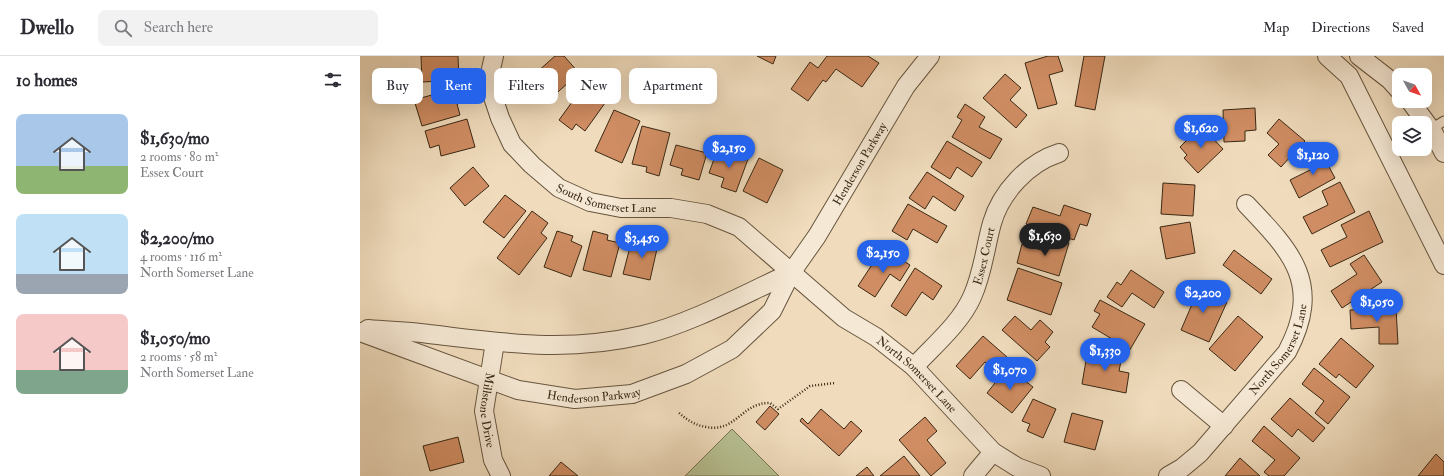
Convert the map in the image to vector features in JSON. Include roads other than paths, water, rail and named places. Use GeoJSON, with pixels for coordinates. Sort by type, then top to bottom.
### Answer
{"type":"FeatureCollection","features":[{"type":"Feature","properties":{"kind":"street","name":"South Somerset Lane"},"geometry":{"type":"LineString","coordinates":[[494,56],[488,82],[500,118],[512,144],[532,165],[559,188],[590,202],[621,208],[671,208],[707,214],[739,227],[791,273]]}},
{"type":"Feature","properties":{"kind":"street","name":"Henderson Parkway"},"geometry":{"type":"LineString","coordinates":[[360,332],[518,390],[575,399],[632,394],[686,374],[732,349],[772,311],[791,273],[817,236],[906,86],[930,56]]}},
{"type":"Feature","properties":{"kind":"street"},"geometry":{"type":"LineString","coordinates":[[1327,56],[1349,76],[1444,265]]}},
{"type":"Feature","properties":{"kind":"street"},"geometry":{"type":"LineString","coordinates":[[1359,56],[1392,82]]}},
{"type":"Feature","properties":{"kind":"street"},"geometry":{"type":"LineString","coordinates":[[1418,108],[1437,125],[1444,153]]}},
{"type":"Feature","properties":{"kind":"street","name":"Essex Court"},"geometry":{"type":"LineString","coordinates":[[914,367],[960,317],[972,298],[981,276],[992,222],[1008,192],[1032,166],[1045,158],[1059,153]]}},
{"type":"Feature","properties":{"kind":"street","name":"North Somerset Lane"},"geometry":{"type":"LineString","coordinates":[[1168,476],[1182,468],[1200,453],[1287,352],[1297,332],[1302,310],[1301,285],[1292,258],[1280,240],[1246,204]]}},
{"type":"Feature","properties":{"kind":"street"},"geometry":{"type":"LineString","coordinates":[[360,329],[427,334],[495,342],[561,346],[599,343],[644,335],[693,318],[791,273]]}},
{"type":"Feature","properties":{"kind":"street","name":"North Somerset Lane"},"geometry":{"type":"LineString","coordinates":[[791,273],[844,318],[876,337],[914,367],[993,452],[1017,468],[1041,476]]}},
{"type":"Feature","properties":{"kind":"street","name":"Millstone Drive"},"geometry":{"type":"LineString","coordinates":[[495,342],[484,411],[493,460],[501,476]]}},
{"type":"Feature","properties":{"kind":"street"},"geometry":{"type":"LineString","coordinates":[[1181,390],[1224,426]]}},
{"type":"Feature","properties":{"kind":"street"},"geometry":{"type":"LineString","coordinates":[[973,476],[993,452]]}}]}
